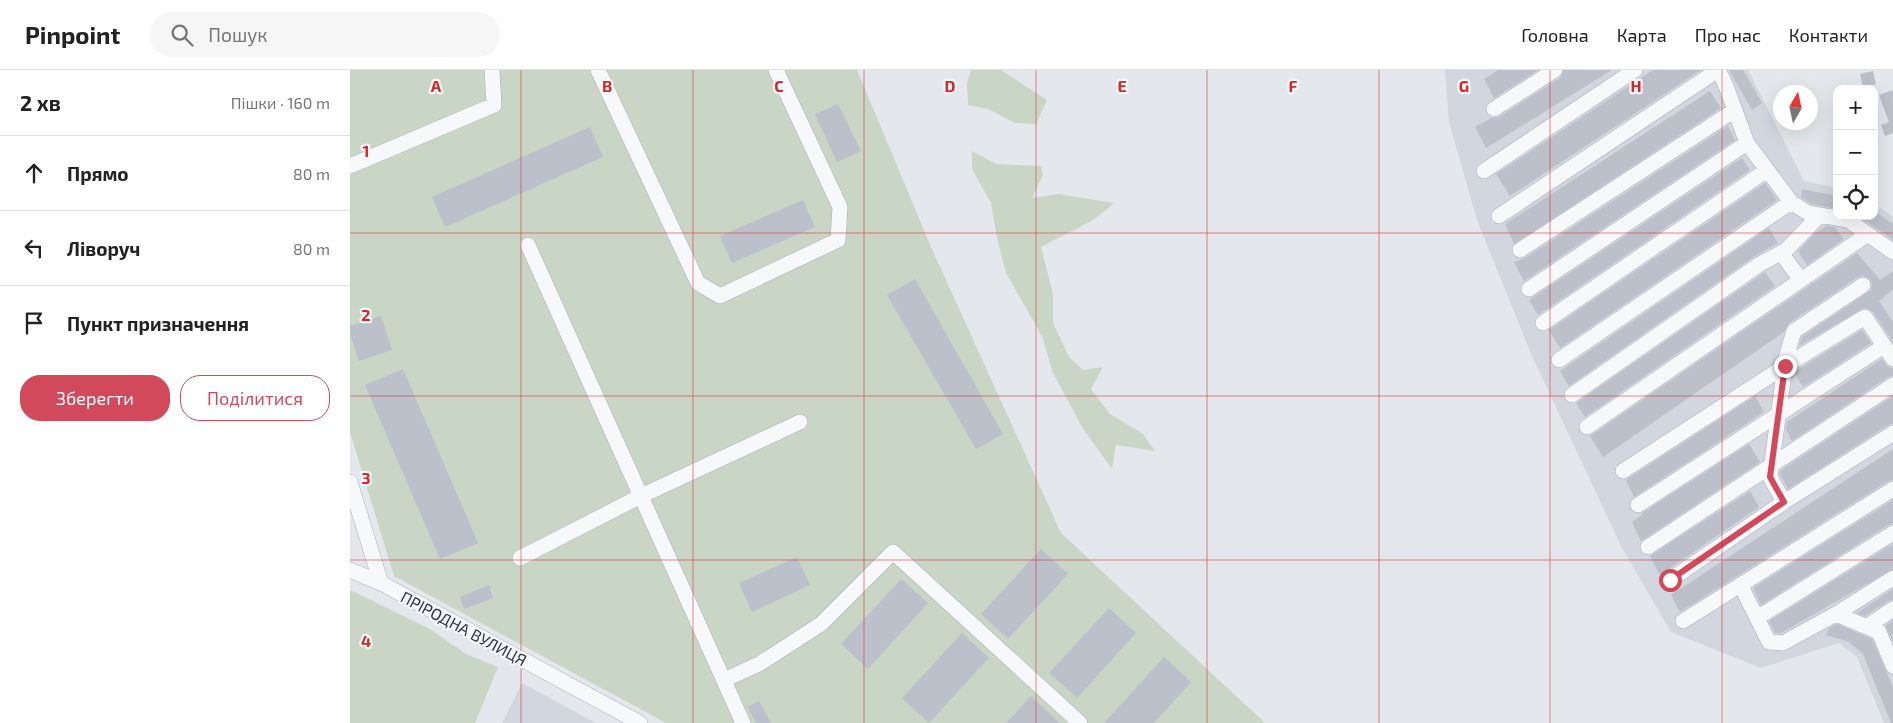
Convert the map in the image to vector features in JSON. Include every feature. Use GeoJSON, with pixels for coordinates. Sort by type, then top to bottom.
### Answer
{"type":"FeatureCollection","features":[{"type":"Feature","properties":{"kind":"street"},"geometry":{"type":"LineString","coordinates":[[350,166],[494,105],[492,70]]}},
{"type":"Feature","properties":{"kind":"street"},"geometry":{"type":"LineString","coordinates":[[598,70],[698,283],[720,296],[838,240],[840,206],[776,70]]}},
{"type":"Feature","properties":{"kind":"street"},"geometry":{"type":"LineString","coordinates":[[1494,109],[1555,70]]}},
{"type":"Feature","properties":{"kind":"street"},"geometry":{"type":"LineString","coordinates":[[1484,171],[1635,70]]}},
{"type":"Feature","properties":{"kind":"street"},"geometry":{"type":"LineString","coordinates":[[1499,216],[1718,70],[1747,143],[1791,202],[1808,212],[1848,220],[1893,252]]}},
{"type":"Feature","properties":{"kind":"street"},"geometry":{"type":"LineString","coordinates":[[1520,250],[1735,110]]}},
{"type":"Feature","properties":{"kind":"street"},"geometry":{"type":"LineString","coordinates":[[1529,289],[1747,143]]}},
{"type":"Feature","properties":{"kind":"street"},"geometry":{"type":"LineString","coordinates":[[1543,323],[1767,170]]}},
{"type":"Feature","properties":{"kind":"street"},"geometry":{"type":"LineString","coordinates":[[1559,360],[1791,202]]}},
{"type":"Feature","properties":{"kind":"street"},"geometry":{"type":"LineString","coordinates":[[1572,396],[1760,264],[1786,250],[1820,215]]}},
{"type":"Feature","properties":{"kind":"street"},"geometry":{"type":"LineString","coordinates":[[1587,427],[1868,234]]}},
{"type":"Feature","properties":{"kind":"street"},"geometry":{"type":"LineString","coordinates":[[528,245],[743,723]]}},
{"type":"Feature","properties":{"kind":"street"},"geometry":{"type":"LineString","coordinates":[[1781,253],[1801,280]]}},
{"type":"Feature","properties":{"kind":"street"},"geometry":{"type":"LineString","coordinates":[[1784,502],[1770,477],[1785,366],[1794,331],[1863,285]]}},
{"type":"Feature","properties":{"kind":"street"},"geometry":{"type":"LineString","coordinates":[[1623,471],[1785,366],[1865,317],[1893,360]]}},
{"type":"Feature","properties":{"kind":"street"},"geometry":{"type":"LineString","coordinates":[[1638,505],[1884,346]]}},
{"type":"Feature","properties":{"kind":"street"},"geometry":{"type":"LineString","coordinates":[[1648,547],[1893,386]]}},
{"type":"Feature","properties":{"kind":"street"},"geometry":{"type":"LineString","coordinates":[[520,558],[641,496],[800,422]]}},
{"type":"Feature","properties":{"kind":"street"},"geometry":{"type":"LineString","coordinates":[[1670,580],[1784,502],[1893,433]]}},
{"type":"Feature","properties":{"kind":"street"},"geometry":{"type":"LineString","coordinates":[[350,482],[381,582]]}},
{"type":"Feature","properties":{"kind":"street"},"geometry":{"type":"LineString","coordinates":[[1683,621],[1893,489]]}},
{"type":"Feature","properties":{"kind":"street"},"geometry":{"type":"LineString","coordinates":[[1757,618],[1893,533]]}},
{"type":"Feature","properties":{"kind":"street"},"geometry":{"type":"LineString","coordinates":[[724,680],[759,664],[821,624],[893,552],[1080,723]]}},
{"type":"Feature","properties":{"kind":"street","name":"ПРІРОДНА ВУЛИЦЯ"},"geometry":{"type":"LineString","coordinates":[[350,570],[381,582],[640,723]]}},
{"type":"Feature","properties":{"kind":"street"},"geometry":{"type":"LineString","coordinates":[[1741,586],[1769,642],[1783,643],[1836,614],[1893,578]]}},
{"type":"Feature","properties":{"kind":"street"},"geometry":{"type":"LineString","coordinates":[[1866,627],[1893,609]]}},
{"type":"Feature","properties":{"kind":"street"},"geometry":{"type":"LineString","coordinates":[[1836,614],[1879,632],[1892,659]]}},
{"type":"Feature","properties":{"kind":"shaded area"},"geometry":{"type":"Polygon","coordinates":[[[1445,70],[1748,70],[1773,120],[1773,130],[1778,130],[1804,181],[1833,187],[1833,220],[1878,220],[1878,206],[1893,217],[1893,723],[1884,723],[1857,657],[1839,643],[1761,668],[1671,632],[1621,546],[1532,356],[1477,220],[1449,122],[1445,70]]]}},
{"type":"Feature","properties":{"kind":"shaded area"},"geometry":{"type":"Polygon","coordinates":[[[522,683],[596,723],[502,723],[522,683]]]}},
{"type":"Feature","properties":{"kind":"green space"},"geometry":{"type":"Polygon","coordinates":[[[350,70],[857,70],[931,247],[1061,533],[1265,723],[666,723],[394,576],[350,432],[350,70]]]}},
{"type":"Feature","properties":{"kind":"green space"},"geometry":{"type":"Polygon","coordinates":[[[971,70],[1001,70],[1047,100],[1036,124],[1015,123],[988,109],[968,105],[967,83],[971,70]]]}},
{"type":"Feature","properties":{"kind":"green space"},"geometry":{"type":"Polygon","coordinates":[[[972,151],[996,164],[1041,166],[1043,175],[1032,198],[1058,194],[1114,203],[1097,217],[1041,247],[1053,294],[1053,323],[1069,357],[1083,370],[1103,367],[1091,389],[1110,414],[1143,434],[1155,451],[1116,445],[1112,469],[1082,427],[1052,371],[1043,338],[1006,273],[991,203],[972,169],[972,151]]]}},
{"type":"Feature","properties":{"kind":"green space"},"geometry":{"type":"Polygon","coordinates":[[[350,590],[430,629],[466,654],[498,667],[475,723],[350,723],[350,590]]]}},
{"type":"Feature","properties":{"kind":"building"},"geometry":{"type":"Polygon","coordinates":[[[1498,70],[1538,70],[1494,98],[1484,79],[1498,70]]]}},
{"type":"Feature","properties":{"kind":"building"},"geometry":{"type":"Polygon","coordinates":[[[1564,70],[1612,70],[1486,148],[1475,127],[1491,118],[1499,117],[1560,78],[1564,70]]]}},
{"type":"Feature","properties":{"kind":"building"},"geometry":{"type":"Polygon","coordinates":[[[1653,70],[1701,70],[1510,196],[1496,174],[1653,70]]]}},
{"type":"Feature","properties":{"kind":"building"},"geometry":{"type":"Polygon","coordinates":[[[1729,70],[1743,70],[1762,103],[1752,110],[1729,70]]]}},
{"type":"Feature","properties":{"kind":"building"},"geometry":{"type":"Polygon","coordinates":[[[1873,71],[1876,84],[1863,85],[1860,74],[1873,71]]]}},
{"type":"Feature","properties":{"kind":"building"},"geometry":{"type":"Polygon","coordinates":[[[1893,90],[1893,133],[1885,136],[1881,125],[1889,122],[1879,95],[1893,90]]]}},
{"type":"Feature","properties":{"kind":"building"},"geometry":{"type":"Polygon","coordinates":[[[1710,91],[1721,108],[1514,244],[1505,224],[1710,91]]]}},
{"type":"Feature","properties":{"kind":"building"},"geometry":{"type":"Polygon","coordinates":[[[838,104],[861,151],[837,162],[815,114],[838,104]]]}},
{"type":"Feature","properties":{"kind":"building"},"geometry":{"type":"Polygon","coordinates":[[[1728,126],[1735,140],[1524,281],[1514,262],[1525,258],[1728,126]]]}},
{"type":"Feature","properties":{"kind":"building"},"geometry":{"type":"Polygon","coordinates":[[[590,127],[603,157],[445,227],[432,197],[590,127]]]}},
{"type":"Feature","properties":{"kind":"building"},"geometry":{"type":"Polygon","coordinates":[[[1742,158],[1750,170],[1538,315],[1529,300],[1742,158]]]}},
{"type":"Feature","properties":{"kind":"building"},"geometry":{"type":"Polygon","coordinates":[[[1765,183],[1777,200],[1560,348],[1549,330],[1765,183]]]}},
{"type":"Feature","properties":{"kind":"building"},"geometry":{"type":"Polygon","coordinates":[[[1802,189],[1833,195],[1833,208],[1811,204],[1801,197],[1802,189]]]}},
{"type":"Feature","properties":{"kind":"building"},"geometry":{"type":"Polygon","coordinates":[[[803,200],[815,227],[732,263],[720,236],[803,200]]]}},
{"type":"Feature","properties":{"kind":"building"},"geometry":{"type":"Polygon","coordinates":[[[1878,214],[1893,224],[1893,240],[1865,220],[1878,220],[1878,214]]]}},
{"type":"Feature","properties":{"kind":"building"},"geometry":{"type":"Polygon","coordinates":[[[1826,226],[1835,227],[1844,239],[1807,265],[1798,251],[1814,234],[1826,226]]]}},
{"type":"Feature","properties":{"kind":"building"},"geometry":{"type":"Polygon","coordinates":[[[1769,228],[1778,243],[1755,256],[1569,386],[1560,371],[1769,228]]]}},
{"type":"Feature","properties":{"kind":"building"},"geometry":{"type":"Polygon","coordinates":[[[1857,253],[1880,280],[1893,271],[1893,289],[1879,301],[1893,322],[1893,342],[1873,312],[1864,308],[1799,346],[1802,337],[1871,290],[1872,284],[1870,279],[1863,276],[1858,277],[1789,323],[1784,332],[1603,457],[1590,436],[1857,253]]]}},
{"type":"Feature","properties":{"kind":"building"},"geometry":{"type":"Polygon","coordinates":[[[1765,272],[1775,286],[1585,417],[1576,403],[1765,272]]]}},
{"type":"Feature","properties":{"kind":"building"},"geometry":{"type":"Polygon","coordinates":[[[915,279],[1003,434],[976,449],[887,295],[915,279]]]}},
{"type":"Feature","properties":{"kind":"building"},"geometry":{"type":"Polygon","coordinates":[[[381,316],[392,350],[359,361],[350,334],[350,326],[381,316]]]}},
{"type":"Feature","properties":{"kind":"building"},"geometry":{"type":"Polygon","coordinates":[[[1862,330],[1871,343],[1803,387],[1794,372],[1862,330]]]}},
{"type":"Feature","properties":{"kind":"building"},"geometry":{"type":"Polygon","coordinates":[[[1882,359],[1888,367],[1893,368],[1893,376],[1888,377],[1792,441],[1786,429],[1787,422],[1882,359]]]}},
{"type":"Feature","properties":{"kind":"building"},"geometry":{"type":"Polygon","coordinates":[[[403,369],[478,543],[440,559],[365,385],[403,369]]]}},
{"type":"Feature","properties":{"kind":"building"},"geometry":{"type":"Polygon","coordinates":[[[1755,396],[1764,412],[1634,497],[1626,480],[1755,396]]]}},
{"type":"Feature","properties":{"kind":"building"},"geometry":{"type":"Polygon","coordinates":[[[1893,396],[1893,424],[1888,425],[1788,489],[1780,475],[1780,471],[1893,396]]]}},
{"type":"Feature","properties":{"kind":"building"},"geometry":{"type":"Polygon","coordinates":[[[1749,444],[1760,462],[1641,541],[1632,522],[1642,513],[1749,444]]]}},
{"type":"Feature","properties":{"kind":"building"},"geometry":{"type":"Polygon","coordinates":[[[1893,449],[1893,480],[1888,481],[1680,612],[1671,595],[1893,449]]]}},
{"type":"Feature","properties":{"kind":"building"},"geometry":{"type":"Polygon","coordinates":[[[1750,491],[1759,507],[1660,575],[1650,556],[1750,491]]]}},
{"type":"Feature","properties":{"kind":"building"},"geometry":{"type":"Polygon","coordinates":[[[1893,500],[1893,524],[1888,525],[1761,605],[1753,588],[1893,500]]]}},
{"type":"Feature","properties":{"kind":"building"},"geometry":{"type":"Polygon","coordinates":[[[1893,544],[1893,569],[1781,633],[1775,633],[1769,621],[1893,544]]]}},
{"type":"Feature","properties":{"kind":"building"},"geometry":{"type":"Polygon","coordinates":[[[1041,549],[1068,574],[1008,639],[981,614],[1041,549]]]}},
{"type":"Feature","properties":{"kind":"building"},"geometry":{"type":"Polygon","coordinates":[[[797,557],[810,585],[752,612],[739,583],[797,557]]]}},
{"type":"Feature","properties":{"kind":"building"},"geometry":{"type":"Polygon","coordinates":[[[901,579],[928,603],[868,669],[841,644],[901,579]]]}},
{"type":"Feature","properties":{"kind":"building"},"geometry":{"type":"Polygon","coordinates":[[[489,585],[493,598],[464,609],[460,597],[489,585]]]}},
{"type":"Feature","properties":{"kind":"building"},"geometry":{"type":"Polygon","coordinates":[[[1893,589],[1893,600],[1888,601],[1865,616],[1857,613],[1893,589]]]}},
{"type":"Feature","properties":{"kind":"building"},"geometry":{"type":"Polygon","coordinates":[[[1109,608],[1136,633],[1077,698],[1049,673],[1109,608]]]}},
{"type":"Feature","properties":{"kind":"building"},"geometry":{"type":"Polygon","coordinates":[[[1893,620],[1893,641],[1885,626],[1893,620]]]}},
{"type":"Feature","properties":{"kind":"building"},"geometry":{"type":"Polygon","coordinates":[[[1837,624],[1872,639],[1893,687],[1893,723],[1891,723],[1863,654],[1849,642],[1826,635],[1829,628],[1837,624]]]}},
{"type":"Feature","properties":{"kind":"building"},"geometry":{"type":"Polygon","coordinates":[[[962,633],[989,658],[929,723],[902,698],[962,633]]]}},
{"type":"Feature","properties":{"kind":"building"},"geometry":{"type":"Polygon","coordinates":[[[1164,657],[1191,682],[1154,723],[1104,723],[1164,657]]]}},
{"type":"Feature","properties":{"kind":"building"},"geometry":{"type":"Polygon","coordinates":[[[1031,696],[1060,723],[1006,723],[1031,696]]]}},
{"type":"Feature","properties":{"kind":"building"},"geometry":{"type":"Polygon","coordinates":[[[759,701],[771,723],[756,723],[748,707],[759,701]]]}},
{"type":"Feature","properties":{"kind":"route"},"geometry":{"type":"LineString","coordinates":[[1670,580],[1784,502],[1770,477],[1785,366]]}}]}
